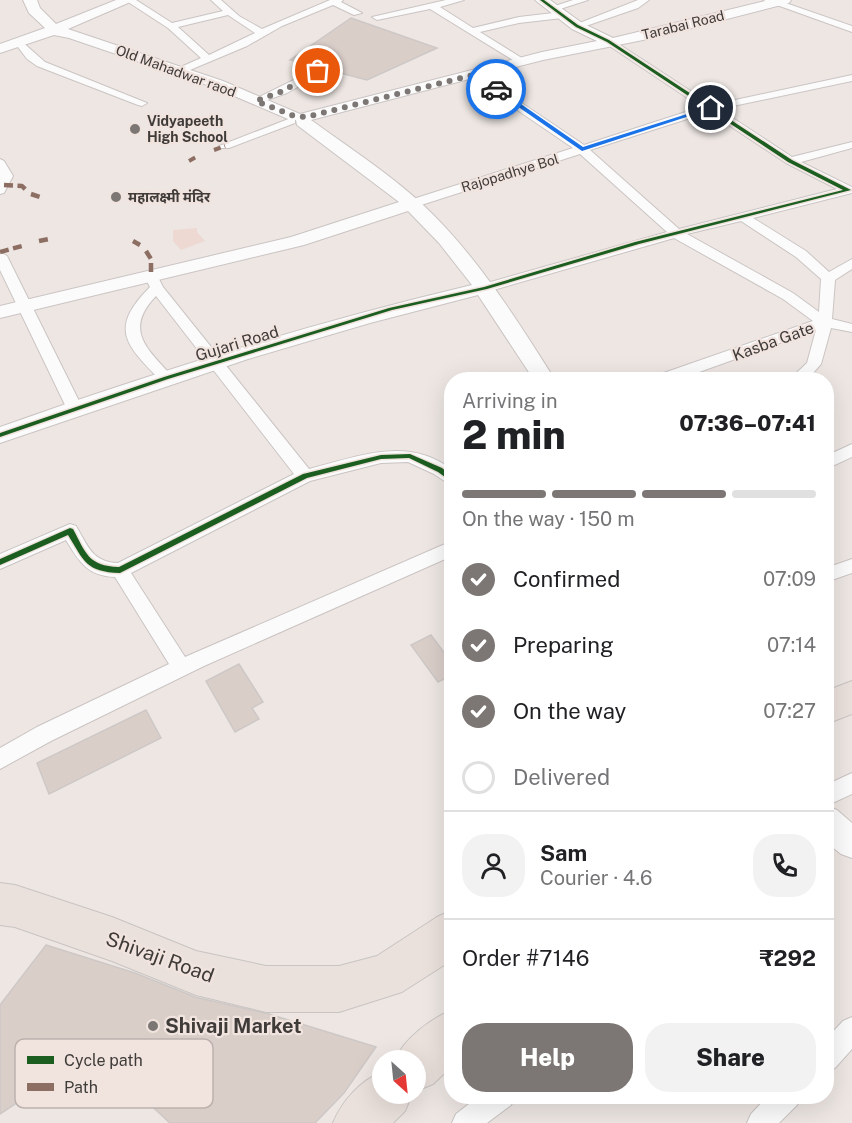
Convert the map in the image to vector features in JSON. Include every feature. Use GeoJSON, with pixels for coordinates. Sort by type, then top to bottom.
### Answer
{"type":"FeatureCollection","features":[{"type":"Feature","properties":{"kind":"highway"},"geometry":{"type":"LineString","coordinates":[[834,705],[852,698]]}},
{"type":"Feature","properties":{"kind":"highway","name":"Shivaji Road"},"geometry":{"type":"LineString","coordinates":[[0,904],[15,906],[112,939],[196,973],[266,989],[339,989],[386,976],[444,938]]}},
{"type":"Feature","properties":{"kind":"highway"},"geometry":{"type":"LineString","coordinates":[[426,1058],[444,1041]]}},
{"type":"Feature","properties":{"kind":"highway"},"geometry":{"type":"LineString","coordinates":[[358,1123],[378,1104]]}},
{"type":"Feature","properties":{"kind":"street"},"geometry":{"type":"LineString","coordinates":[[30,0],[34,10],[56,31]]}},
{"type":"Feature","properties":{"kind":"street"},"geometry":{"type":"LineString","coordinates":[[0,49],[56,31],[83,16],[129,0],[171,26],[208,59]]}},
{"type":"Feature","properties":{"kind":"street"},"geometry":{"type":"LineString","coordinates":[[216,0],[262,33]]}},
{"type":"Feature","properties":{"kind":"street"},"geometry":{"type":"LineString","coordinates":[[377,17],[459,0]]}},
{"type":"Feature","properties":{"kind":"street"},"geometry":{"type":"LineString","coordinates":[[542,0],[577,26],[608,41],[790,161],[850,191]]}},
{"type":"Feature","properties":{"kind":"street"},"geometry":{"type":"LineString","coordinates":[[472,31],[558,11],[583,0]]}},
{"type":"Feature","properties":{"kind":"street"},"geometry":{"type":"LineString","coordinates":[[577,26],[635,6],[644,0]]}},
{"type":"Feature","properties":{"kind":"street"},"geometry":{"type":"LineString","coordinates":[[178,72],[335,1],[357,13]]}},
{"type":"Feature","properties":{"kind":"street"},"geometry":{"type":"LineString","coordinates":[[776,1],[852,29]]}},
{"type":"Feature","properties":{"kind":"street","name":"Tarabai Road"},"geometry":{"type":"LineString","coordinates":[[298,119],[608,41],[653,34],[776,1]]}},
{"type":"Feature","properties":{"kind":"street"},"geometry":{"type":"LineString","coordinates":[[432,6],[521,62]]}},
{"type":"Feature","properties":{"kind":"street"},"geometry":{"type":"LineString","coordinates":[[171,26],[230,12]]}},
{"type":"Feature","properties":{"kind":"street","name":"Old Mahadwar raod"},"geometry":{"type":"LineString","coordinates":[[56,31],[111,47],[218,84],[298,119],[389,184],[429,221],[485,288],[539,372]]}},
{"type":"Feature","properties":{"kind":"street"},"geometry":{"type":"LineString","coordinates":[[20,43],[30,57],[41,64],[142,103]]}},
{"type":"Feature","properties":{"kind":"street"},"geometry":{"type":"LineString","coordinates":[[256,101],[283,91],[318,71]]}},
{"type":"Feature","properties":{"kind":"street"},"geometry":{"type":"LineString","coordinates":[[473,75],[582,149],[677,234],[751,278],[788,296],[824,322]]}},
{"type":"Feature","properties":{"kind":"street","name":"Rajopadhye Bol"},"geometry":{"type":"LineString","coordinates":[[411,204],[711,108],[849,80]]}},
{"type":"Feature","properties":{"kind":"street"},"geometry":{"type":"LineString","coordinates":[[225,146],[298,119]]}},
{"type":"Feature","properties":{"kind":"street"},"geometry":{"type":"LineString","coordinates":[[790,161],[852,145]]}},
{"type":"Feature","properties":{"kind":"street"},"geometry":{"type":"LineString","coordinates":[[0,163],[7,176],[0,190]]}},
{"type":"Feature","properties":{"kind":"street"},"geometry":{"type":"LineString","coordinates":[[485,288],[742,216],[850,191]]}},
{"type":"Feature","properties":{"kind":"street"},"geometry":{"type":"LineString","coordinates":[[0,312],[22,305],[154,282],[297,241],[411,204]]}},
{"type":"Feature","properties":{"kind":"street"},"geometry":{"type":"LineString","coordinates":[[742,216],[801,254],[828,278]]}},
{"type":"Feature","properties":{"kind":"street"},"geometry":{"type":"LineString","coordinates":[[0,256],[22,305],[75,409]]}},
{"type":"Feature","properties":{"kind":"street"},"geometry":{"type":"LineString","coordinates":[[828,278],[852,263]]}},
{"type":"Feature","properties":{"kind":"street"},"geometry":{"type":"LineString","coordinates":[[806,372],[813,366],[824,322],[828,278]]}},
{"type":"Feature","properties":{"kind":"street"},"geometry":{"type":"LineString","coordinates":[[154,282],[305,476]]}},
{"type":"Feature","properties":{"kind":"street"},"geometry":{"type":"LineString","coordinates":[[154,282],[135,312],[132,338],[136,346],[166,378]]}},
{"type":"Feature","properties":{"kind":"street","name":"Gujari Road"},"geometry":{"type":"LineString","coordinates":[[0,435],[166,378],[391,309],[485,288]]}},
{"type":"Feature","properties":{"kind":"street","name":"Kasba Gate"},"geometry":{"type":"LineString","coordinates":[[683,372],[824,322],[852,328]]}},
{"type":"Feature","properties":{"kind":"street"},"geometry":{"type":"LineString","coordinates":[[834,459],[852,450]]}},
{"type":"Feature","properties":{"kind":"street"},"geometry":{"type":"LineString","coordinates":[[0,562],[70,531],[92,566],[102,570],[120,570],[305,476],[381,457],[410,456],[444,473]]}},
{"type":"Feature","properties":{"kind":"street"},"geometry":{"type":"LineString","coordinates":[[0,759],[44,734],[181,667],[444,552]]}},
{"type":"Feature","properties":{"kind":"street"},"geometry":{"type":"LineString","coordinates":[[834,572],[852,566]]}},
{"type":"Feature","properties":{"kind":"street"},"geometry":{"type":"LineString","coordinates":[[120,570],[181,667]]}},
{"type":"Feature","properties":{"kind":"street"},"geometry":{"type":"LineString","coordinates":[[834,792],[852,783]]}},
{"type":"Feature","properties":{"kind":"street"},"geometry":{"type":"LineString","coordinates":[[834,827],[852,843]]}},
{"type":"Feature","properties":{"kind":"street"},"geometry":{"type":"LineString","coordinates":[[834,1050],[852,1030]]}},
{"type":"Feature","properties":{"kind":"street"},"geometry":{"type":"LineString","coordinates":[[465,1123],[491,1104]]}},
{"type":"Feature","properties":{"kind":"street"},"geometry":{"type":"LineString","coordinates":[[760,1123],[780,1104]]}},
{"type":"Feature","properties":{"kind":"shaded area"},"geometry":{"type":"Polygon","coordinates":[[[197,228],[197,232],[205,241],[181,250],[173,241],[173,230],[197,228]]]}},
{"type":"Feature","properties":{"kind":"building"},"geometry":{"type":"Polygon","coordinates":[[[351,18],[437,48],[367,80],[290,60],[351,18]]]}},
{"type":"Feature","properties":{"kind":"building"},"geometry":{"type":"Polygon","coordinates":[[[431,635],[444,652],[444,679],[438,682],[411,645],[431,635]]]}},
{"type":"Feature","properties":{"kind":"building"},"geometry":{"type":"Polygon","coordinates":[[[239,664],[263,702],[252,708],[259,719],[235,732],[206,681],[239,664]]]}},
{"type":"Feature","properties":{"kind":"building"},"geometry":{"type":"Polygon","coordinates":[[[146,710],[161,738],[49,794],[37,763],[146,710]]]}},
{"type":"Feature","properties":{"kind":"building","name":"Shivaji Market"},"geometry":{"type":"Polygon","coordinates":[[[46,945],[135,973],[195,997],[269,1014],[376,1047],[344,1093],[315,1123],[170,1123],[154,1108],[213,1108],[213,1039],[15,1039],[15,1104],[0,1114],[0,1005],[46,945]]]}},
{"type":"Feature","properties":{"kind":"marked path"},"geometry":{"type":"LineString","coordinates":[[214,150],[225,146]]}},
{"type":"Feature","properties":{"kind":"marked path"},"geometry":{"type":"LineString","coordinates":[[189,161],[198,156]]}},
{"type":"Feature","properties":{"kind":"marked path"},"geometry":{"type":"LineString","coordinates":[[4,185],[22,186],[26,190]]}},
{"type":"Feature","properties":{"kind":"marked path"},"geometry":{"type":"LineString","coordinates":[[31,194],[40,197]]}},
{"type":"Feature","properties":{"kind":"marked path"},"geometry":{"type":"LineString","coordinates":[[39,241],[49,239]]}},
{"type":"Feature","properties":{"kind":"marked path"},"geometry":{"type":"LineString","coordinates":[[133,241],[140,245]]}},
{"type":"Feature","properties":{"kind":"marked path"},"geometry":{"type":"LineString","coordinates":[[0,252],[22,246]]}},
{"type":"Feature","properties":{"kind":"marked path"},"geometry":{"type":"LineString","coordinates":[[146,251],[151,259],[151,276]]}},
{"type":"Feature","properties":{"kind":"cycle path"},"geometry":{"type":"LineString","coordinates":[[0,435],[166,378],[391,309],[485,288],[637,243],[848,190],[790,161],[608,41],[577,26],[542,0]]}},
{"type":"Feature","properties":{"kind":"cycle path"},"geometry":{"type":"LineString","coordinates":[[0,562],[70,531],[88,561],[93,565],[109,570],[120,570],[305,476],[381,457],[410,456],[444,473]]}},
{"type":"Feature","properties":{"kind":"way so far"},"geometry":{"type":"LineString","coordinates":[[318,71],[283,91],[256,101],[294,116],[306,117],[473,75],[496,89]]}},
{"type":"Feature","properties":{"kind":"place","name":"Vidyapeeth High School"},"geometry":{"type":"Point","coordinates":[135,129]}},
{"type":"Feature","properties":{"kind":"place","name":"महालक्ष्मी मंदिर"},"geometry":{"type":"Point","coordinates":[116,197]}},
{"type":"Feature","properties":{"kind":"place","name":"Shivaji Market"},"geometry":{"type":"Point","coordinates":[153,1026]}},
{"type":"Feature","properties":{"kind":"route"},"geometry":{"type":"LineString","coordinates":[[496,89],[582,149],[711,108]]}}]}
